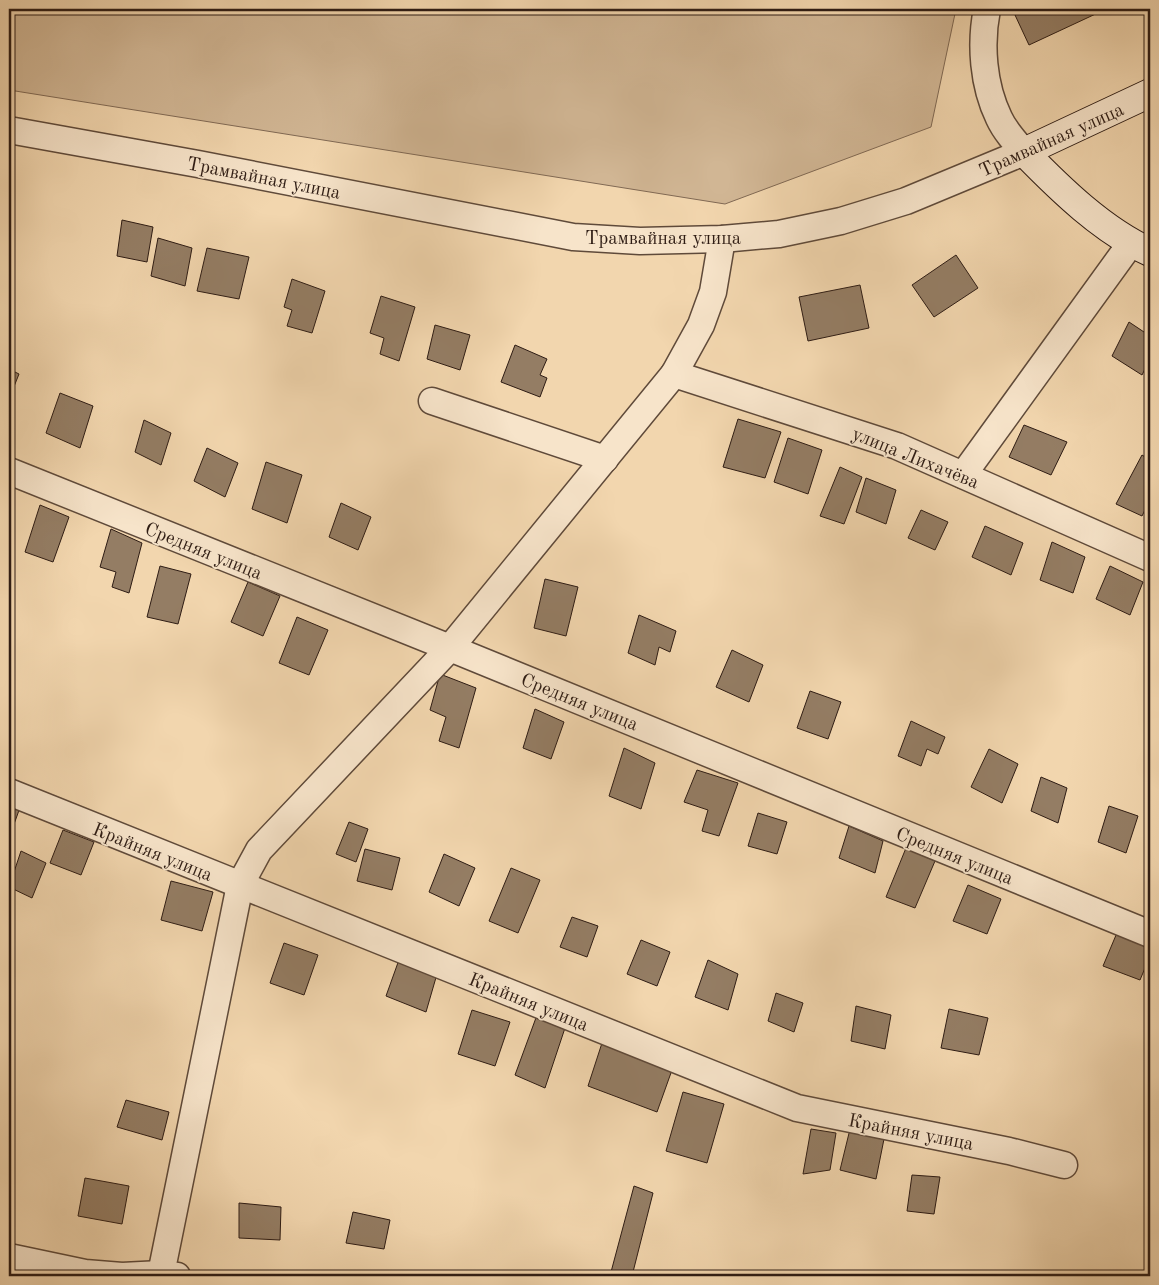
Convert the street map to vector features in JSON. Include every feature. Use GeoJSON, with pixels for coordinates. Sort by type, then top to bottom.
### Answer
{"type":"FeatureCollection","features":[{"type":"Feature","properties":{"kind":"street"},"geometry":{"type":"LineString","coordinates":[[963,475],[1140,248],[1081,205],[1048,177],[1024,152],[999,119],[988,88],[983,47],[987,9]]}},
{"type":"Feature","properties":{"kind":"street","name":"Трамвайная улица"},"geometry":{"type":"LineString","coordinates":[[9,130],[198,164],[573,237],[640,241],[722,239],[779,234],[841,221],[906,201],[1024,152],[1150,93]]}},
{"type":"Feature","properties":{"kind":"street"},"geometry":{"type":"LineString","coordinates":[[9,1257],[85,1273],[122,1276],[169,1275],[240,885],[259,850],[450,648],[674,374],[701,325],[707,309],[713,292],[722,239]]}},
{"type":"Feature","properties":{"kind":"street","name":"улица Лихачёва"},"geometry":{"type":"LineString","coordinates":[[674,374],[897,446],[1150,558]]}},
{"type":"Feature","properties":{"kind":"street"},"geometry":{"type":"LineString","coordinates":[[432,401],[605,459]]}},
{"type":"Feature","properties":{"kind":"street","name":"Средняя улица"},"geometry":{"type":"LineString","coordinates":[[9,471],[450,648],[1150,934]]}},
{"type":"Feature","properties":{"kind":"street","name":"Крайняя улица"},"geometry":{"type":"LineString","coordinates":[[9,792],[798,1108],[1009,1151],[1064,1165]]}},
{"type":"Feature","properties":{"kind":"shaded area"},"geometry":{"type":"Polygon","coordinates":[[[9,9],[956,9],[931,127],[725,204],[9,90],[9,9]]]}},
{"type":"Feature","properties":{"kind":"building"},"geometry":{"type":"Polygon","coordinates":[[[1028,9],[1101,9],[1102,11],[1029,45],[1015,15],[1028,9]]]}},
{"type":"Feature","properties":{"kind":"building"},"geometry":{"type":"Polygon","coordinates":[[[122,220],[153,227],[147,262],[117,256],[122,220]]]}},
{"type":"Feature","properties":{"kind":"building"},"geometry":{"type":"Polygon","coordinates":[[[158,238],[192,248],[185,286],[151,276],[158,238]]]}},
{"type":"Feature","properties":{"kind":"building"},"geometry":{"type":"Polygon","coordinates":[[[207,248],[249,257],[239,299],[197,291],[207,248]]]}},
{"type":"Feature","properties":{"kind":"building"},"geometry":{"type":"Polygon","coordinates":[[[956,255],[978,288],[934,317],[912,285],[956,255]]]}},
{"type":"Feature","properties":{"kind":"building"},"geometry":{"type":"Polygon","coordinates":[[[292,279],[325,291],[312,333],[287,326],[292,310],[284,307],[292,279]]]}},
{"type":"Feature","properties":{"kind":"building"},"geometry":{"type":"Polygon","coordinates":[[[860,285],[869,328],[808,341],[799,297],[860,285]]]}},
{"type":"Feature","properties":{"kind":"building"},"geometry":{"type":"Polygon","coordinates":[[[381,296],[415,307],[399,361],[380,354],[384,338],[370,333],[381,296]]]}},
{"type":"Feature","properties":{"kind":"building"},"geometry":{"type":"Polygon","coordinates":[[[1129,322],[1150,336],[1150,359],[1142,375],[1112,356],[1129,322]]]}},
{"type":"Feature","properties":{"kind":"building"},"geometry":{"type":"Polygon","coordinates":[[[435,325],[470,335],[460,370],[427,359],[435,325]]]}},
{"type":"Feature","properties":{"kind":"building"},"geometry":{"type":"Polygon","coordinates":[[[515,345],[547,359],[540,375],[547,378],[540,397],[501,382],[515,345]]]}},
{"type":"Feature","properties":{"kind":"building"},"geometry":{"type":"Polygon","coordinates":[[[9,369],[19,374],[9,399],[9,369]]]}},
{"type":"Feature","properties":{"kind":"building"},"geometry":{"type":"Polygon","coordinates":[[[60,393],[93,406],[80,448],[46,433],[60,393]]]}},
{"type":"Feature","properties":{"kind":"building"},"geometry":{"type":"Polygon","coordinates":[[[738,419],[781,432],[765,478],[723,467],[738,419]]]}},
{"type":"Feature","properties":{"kind":"building"},"geometry":{"type":"Polygon","coordinates":[[[144,420],[171,433],[161,465],[135,452],[144,420]]]}},
{"type":"Feature","properties":{"kind":"building"},"geometry":{"type":"Polygon","coordinates":[[[1024,425],[1067,442],[1051,475],[1009,457],[1024,425]]]}},
{"type":"Feature","properties":{"kind":"building"},"geometry":{"type":"Polygon","coordinates":[[[788,438],[822,450],[808,494],[774,482],[788,438]]]}},
{"type":"Feature","properties":{"kind":"building"},"geometry":{"type":"Polygon","coordinates":[[[207,448],[238,463],[225,497],[194,481],[207,448]]]}},
{"type":"Feature","properties":{"kind":"building"},"geometry":{"type":"Polygon","coordinates":[[[1142,455],[1150,460],[1150,500],[1142,516],[1116,504],[1142,455]]]}},
{"type":"Feature","properties":{"kind":"building"},"geometry":{"type":"Polygon","coordinates":[[[266,462],[302,475],[287,523],[252,509],[266,462]]]}},
{"type":"Feature","properties":{"kind":"building"},"geometry":{"type":"Polygon","coordinates":[[[840,467],[862,477],[844,524],[820,516],[840,467]]]}},
{"type":"Feature","properties":{"kind":"building"},"geometry":{"type":"Polygon","coordinates":[[[866,478],[896,490],[886,524],[856,512],[866,478]]]}},
{"type":"Feature","properties":{"kind":"building"},"geometry":{"type":"Polygon","coordinates":[[[341,503],[371,517],[358,550],[329,537],[341,503]]]}},
{"type":"Feature","properties":{"kind":"building"},"geometry":{"type":"Polygon","coordinates":[[[40,505],[69,517],[53,562],[25,552],[40,505]]]}},
{"type":"Feature","properties":{"kind":"building"},"geometry":{"type":"Polygon","coordinates":[[[921,510],[948,522],[935,550],[908,538],[921,510]]]}},
{"type":"Feature","properties":{"kind":"building"},"geometry":{"type":"Polygon","coordinates":[[[985,526],[1023,543],[1011,575],[972,557],[985,526]]]}},
{"type":"Feature","properties":{"kind":"building"},"geometry":{"type":"Polygon","coordinates":[[[111,529],[142,543],[129,593],[112,587],[116,572],[100,567],[111,529]]]}},
{"type":"Feature","properties":{"kind":"building"},"geometry":{"type":"Polygon","coordinates":[[[1052,542],[1085,557],[1073,593],[1040,580],[1052,542]]]}},
{"type":"Feature","properties":{"kind":"building"},"geometry":{"type":"Polygon","coordinates":[[[160,566],[191,574],[178,624],[147,617],[160,566]]]}},
{"type":"Feature","properties":{"kind":"building"},"geometry":{"type":"Polygon","coordinates":[[[1110,566],[1143,582],[1130,615],[1096,599],[1110,566]]]}},
{"type":"Feature","properties":{"kind":"building"},"geometry":{"type":"Polygon","coordinates":[[[545,579],[578,587],[566,636],[534,628],[545,579]]]}},
{"type":"Feature","properties":{"kind":"building"},"geometry":{"type":"Polygon","coordinates":[[[248,582],[280,596],[263,636],[231,622],[248,582]]]}},
{"type":"Feature","properties":{"kind":"building"},"geometry":{"type":"Polygon","coordinates":[[[639,615],[676,631],[670,652],[659,647],[655,665],[628,653],[639,615]]]}},
{"type":"Feature","properties":{"kind":"building"},"geometry":{"type":"Polygon","coordinates":[[[297,617],[328,630],[309,675],[279,663],[297,617]]]}},
{"type":"Feature","properties":{"kind":"building"},"geometry":{"type":"Polygon","coordinates":[[[732,650],[763,665],[749,702],[716,687],[732,650]]]}},
{"type":"Feature","properties":{"kind":"building"},"geometry":{"type":"Polygon","coordinates":[[[440,674],[476,688],[459,748],[439,741],[446,717],[430,710],[440,674]]]}},
{"type":"Feature","properties":{"kind":"building"},"geometry":{"type":"Polygon","coordinates":[[[810,691],[841,702],[828,739],[797,728],[810,691]]]}},
{"type":"Feature","properties":{"kind":"building"},"geometry":{"type":"Polygon","coordinates":[[[535,709],[564,722],[551,759],[523,748],[535,709]]]}},
{"type":"Feature","properties":{"kind":"building"},"geometry":{"type":"Polygon","coordinates":[[[911,721],[945,737],[938,754],[927,749],[921,766],[898,756],[911,721]]]}},
{"type":"Feature","properties":{"kind":"building"},"geometry":{"type":"Polygon","coordinates":[[[624,748],[655,763],[641,809],[609,796],[624,748]]]}},
{"type":"Feature","properties":{"kind":"building"},"geometry":{"type":"Polygon","coordinates":[[[989,749],[1018,764],[1002,803],[971,787],[989,749]]]}},
{"type":"Feature","properties":{"kind":"building"},"geometry":{"type":"Polygon","coordinates":[[[697,770],[738,783],[719,836],[702,831],[708,810],[684,802],[697,770]]]}},
{"type":"Feature","properties":{"kind":"building"},"geometry":{"type":"Polygon","coordinates":[[[1041,777],[1067,788],[1058,823],[1031,811],[1041,777]]]}},
{"type":"Feature","properties":{"kind":"building"},"geometry":{"type":"Polygon","coordinates":[[[9,796],[22,802],[9,838],[9,796]]]}},
{"type":"Feature","properties":{"kind":"building"},"geometry":{"type":"Polygon","coordinates":[[[1109,806],[1138,816],[1126,853],[1098,842],[1109,806]]]}},
{"type":"Feature","properties":{"kind":"building"},"geometry":{"type":"Polygon","coordinates":[[[758,813],[787,822],[777,854],[748,846],[758,813]]]}},
{"type":"Feature","properties":{"kind":"building"},"geometry":{"type":"Polygon","coordinates":[[[349,822],[368,829],[356,862],[336,854],[349,822]]]}},
{"type":"Feature","properties":{"kind":"building"},"geometry":{"type":"Polygon","coordinates":[[[849,826],[883,841],[875,873],[839,858],[849,826]]]}},
{"type":"Feature","properties":{"kind":"building"},"geometry":{"type":"Polygon","coordinates":[[[63,830],[94,842],[81,875],[50,863],[63,830]]]}},
{"type":"Feature","properties":{"kind":"building"},"geometry":{"type":"Polygon","coordinates":[[[906,848],[935,861],[915,908],[886,897],[906,848]]]}},
{"type":"Feature","properties":{"kind":"building"},"geometry":{"type":"Polygon","coordinates":[[[365,849],[400,858],[392,890],[357,881],[365,849]]]}},
{"type":"Feature","properties":{"kind":"building"},"geometry":{"type":"Polygon","coordinates":[[[21,851],[46,863],[32,898],[9,887],[21,851]]]}},
{"type":"Feature","properties":{"kind":"building"},"geometry":{"type":"Polygon","coordinates":[[[444,854],[475,868],[459,906],[429,892],[444,854]]]}},
{"type":"Feature","properties":{"kind":"building"},"geometry":{"type":"Polygon","coordinates":[[[511,868],[540,880],[518,933],[489,921],[511,868]]]}},
{"type":"Feature","properties":{"kind":"building"},"geometry":{"type":"Polygon","coordinates":[[[171,881],[213,892],[202,931],[161,920],[171,881]]]}},
{"type":"Feature","properties":{"kind":"building"},"geometry":{"type":"Polygon","coordinates":[[[968,885],[1001,899],[987,934],[953,921],[968,885]]]}},
{"type":"Feature","properties":{"kind":"building"},"geometry":{"type":"Polygon","coordinates":[[[572,917],[598,926],[587,957],[560,947],[572,917]]]}},
{"type":"Feature","properties":{"kind":"building"},"geometry":{"type":"Polygon","coordinates":[[[1119,928],[1150,942],[1150,956],[1140,980],[1103,966],[1119,928]]]}},
{"type":"Feature","properties":{"kind":"building"},"geometry":{"type":"Polygon","coordinates":[[[641,940],[670,952],[657,986],[627,974],[641,940]]]}},
{"type":"Feature","properties":{"kind":"building"},"geometry":{"type":"Polygon","coordinates":[[[284,943],[318,955],[304,995],[270,983],[284,943]]]}},
{"type":"Feature","properties":{"kind":"building"},"geometry":{"type":"Polygon","coordinates":[[[400,957],[437,974],[426,1012],[386,996],[400,957]]]}},
{"type":"Feature","properties":{"kind":"building"},"geometry":{"type":"Polygon","coordinates":[[[708,960],[738,974],[728,1010],[695,997],[708,960]]]}},
{"type":"Feature","properties":{"kind":"building"},"geometry":{"type":"Polygon","coordinates":[[[776,993],[803,1003],[794,1032],[768,1021],[776,993]]]}},
{"type":"Feature","properties":{"kind":"building"},"geometry":{"type":"Polygon","coordinates":[[[856,1006],[891,1015],[885,1049],[851,1041],[856,1006]]]}},
{"type":"Feature","properties":{"kind":"building"},"geometry":{"type":"Polygon","coordinates":[[[949,1009],[988,1018],[979,1055],[941,1048],[949,1009]]]}},
{"type":"Feature","properties":{"kind":"building"},"geometry":{"type":"Polygon","coordinates":[[[472,1010],[510,1022],[495,1066],[458,1054],[472,1010]]]}},
{"type":"Feature","properties":{"kind":"building"},"geometry":{"type":"Polygon","coordinates":[[[537,1015],[565,1028],[545,1088],[515,1075],[537,1015]]]}},
{"type":"Feature","properties":{"kind":"building"},"geometry":{"type":"Polygon","coordinates":[[[602,1043],[672,1070],[657,1112],[588,1086],[602,1043]]]}},
{"type":"Feature","properties":{"kind":"building"},"geometry":{"type":"Polygon","coordinates":[[[683,1092],[724,1104],[707,1163],[666,1151],[683,1092]]]}},
{"type":"Feature","properties":{"kind":"building"},"geometry":{"type":"Polygon","coordinates":[[[126,1100],[169,1112],[162,1140],[117,1127],[126,1100]]]}},
{"type":"Feature","properties":{"kind":"building"},"geometry":{"type":"Polygon","coordinates":[[[851,1125],[885,1134],[876,1179],[840,1170],[851,1125]]]}},
{"type":"Feature","properties":{"kind":"building"},"geometry":{"type":"Polygon","coordinates":[[[811,1129],[836,1133],[830,1170],[803,1174],[811,1129]]]}},
{"type":"Feature","properties":{"kind":"building"},"geometry":{"type":"Polygon","coordinates":[[[912,1175],[940,1177],[934,1214],[907,1211],[912,1175]]]}},
{"type":"Feature","properties":{"kind":"building"},"geometry":{"type":"Polygon","coordinates":[[[85,1178],[129,1186],[122,1224],[78,1216],[85,1178]]]}},
{"type":"Feature","properties":{"kind":"building"},"geometry":{"type":"Polygon","coordinates":[[[634,1186],[653,1193],[632,1276],[621,1276],[611,1272],[634,1186]]]}},
{"type":"Feature","properties":{"kind":"building"},"geometry":{"type":"Polygon","coordinates":[[[239,1203],[281,1207],[280,1240],[239,1238],[239,1203]]]}},
{"type":"Feature","properties":{"kind":"building"},"geometry":{"type":"Polygon","coordinates":[[[353,1212],[390,1220],[384,1249],[346,1243],[353,1212]]]}}]}
